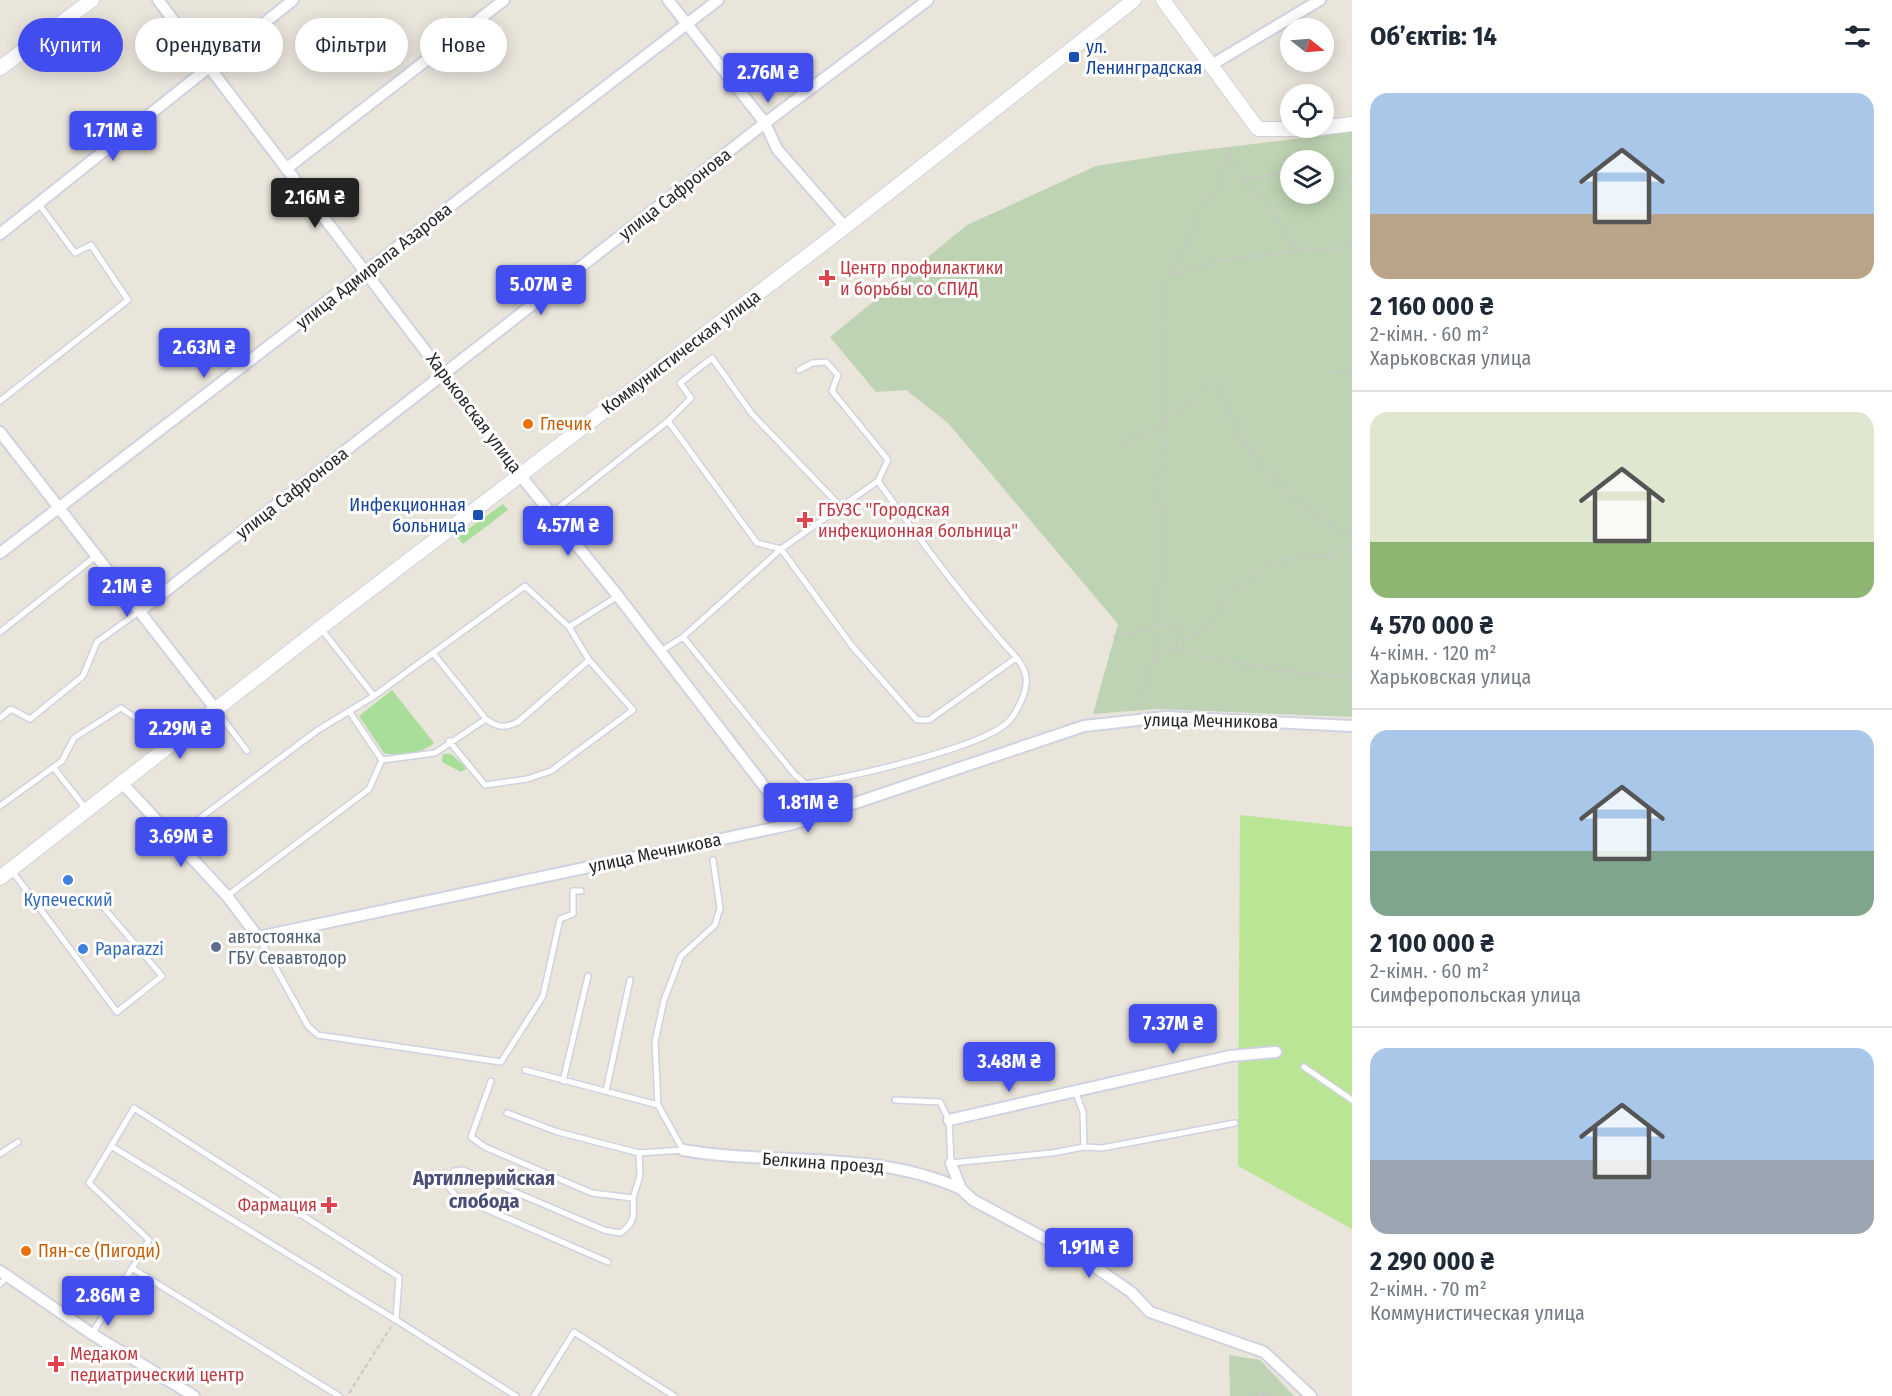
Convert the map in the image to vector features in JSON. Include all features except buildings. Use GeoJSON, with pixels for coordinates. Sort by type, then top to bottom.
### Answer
{"type":"FeatureCollection","features":[{"type":"Feature","properties":{"kind":"street"},"geometry":{"type":"LineString","coordinates":[[0,68],[92,0]]}},
{"type":"Feature","properties":{"kind":"street","name":"Харьковская улица"},"geometry":{"type":"LineString","coordinates":[[158,0],[171,18]]}},
{"type":"Feature","properties":{"kind":"street"},"geometry":{"type":"LineString","coordinates":[[270,18],[293,0]]}},
{"type":"Feature","properties":{"kind":"street"},"geometry":{"type":"LineString","coordinates":[[286,169],[504,0]]}},
{"type":"Feature","properties":{"kind":"street"},"geometry":{"type":"LineString","coordinates":[[669,0],[765,123],[777,149],[845,227]]}},
{"type":"Feature","properties":{"kind":"street","name":"улица Адмирала Азарова"},"geometry":{"type":"LineString","coordinates":[[0,553],[718,0]]}},
{"type":"Feature","properties":{"kind":"street","name":"улица Сафронова"},"geometry":{"type":"LineString","coordinates":[[140,611],[765,123],[928,0]]}},
{"type":"Feature","properties":{"kind":"street","name":"Коммунистическая улица"},"geometry":{"type":"LineString","coordinates":[[6,874],[175,744],[320,628],[845,227],[1134,0]]}},
{"type":"Feature","properties":{"kind":"street"},"geometry":{"type":"LineString","coordinates":[[1163,0],[1213,64],[1258,129],[1312,129],[1352,124]]}},
{"type":"Feature","properties":{"kind":"street"},"geometry":{"type":"LineString","coordinates":[[1213,64],[1320,0]]}},
{"type":"Feature","properties":{"kind":"street"},"geometry":{"type":"LineString","coordinates":[[0,234],[201,72]]}},
{"type":"Feature","properties":{"kind":"street","name":"Харьковская улица"},"geometry":{"type":"LineString","coordinates":[[211,72],[520,475],[618,596],[793,824]]}},
{"type":"Feature","properties":{"kind":"street"},"geometry":{"type":"LineString","coordinates":[[0,432],[217,711]]}},
{"type":"Feature","properties":{"kind":"street","name":"улица Мечникова"},"geometry":{"type":"LineString","coordinates":[[258,936],[793,824],[1084,726],[1166,717],[1352,726]]}},
{"type":"Feature","properties":{"kind":"street"},"geometry":{"type":"LineString","coordinates":[[123,784],[227,896],[258,936]]}},
{"type":"Feature","properties":{"kind":"street"},"geometry":{"type":"LineString","coordinates":[[949,1120],[1230,1056],[1276,1052]]}},
{"type":"Feature","properties":{"kind":"street","name":"Белкина проезд"},"geometry":{"type":"LineString","coordinates":[[683,1150],[724,1157],[894,1167],[933,1176],[961,1188],[973,1200],[1085,1260],[1113,1278],[1150,1312],[1264,1352],[1311,1396]]}},
{"type":"Feature","properties":{"kind":"street"},"geometry":{"type":"LineString","coordinates":[[951,1162],[961,1188]]}},
{"type":"Feature","properties":{"kind":"street"},"geometry":{"type":"LineString","coordinates":[[2,1277],[194,1396]]}},
{"type":"Feature","properties":{"kind":"lane"},"geometry":{"type":"LineString","coordinates":[[0,401],[128,300],[91,245],[75,253],[38,203]]}},
{"type":"Feature","properties":{"kind":"lane"},"geometry":{"type":"LineString","coordinates":[[551,514],[668,422],[691,398],[680,383],[712,358],[752,414],[840,507]]}},
{"type":"Feature","properties":{"kind":"lane"},"geometry":{"type":"LineString","coordinates":[[661,651],[683,637],[781,549],[878,481],[888,460],[832,391],[838,375],[826,362],[812,363],[799,370]]}},
{"type":"Feature","properties":{"kind":"lane"},"geometry":{"type":"LineString","coordinates":[[668,422],[757,543],[781,549],[852,646],[917,720],[929,720],[1016,658]]}},
{"type":"Feature","properties":{"kind":"lane"},"geometry":{"type":"LineString","coordinates":[[683,637],[795,776],[806,784],[957,747],[990,733],[1009,721],[1022,698],[1026,678],[1016,658],[945,575],[878,481]]}},
{"type":"Feature","properties":{"kind":"lane"},"geometry":{"type":"LineString","coordinates":[[0,632],[96,556]]}},
{"type":"Feature","properties":{"kind":"lane"},"geometry":{"type":"LineString","coordinates":[[172,839],[318,730],[374,696],[525,586],[569,627],[589,660],[633,710],[551,771],[527,779],[485,785],[449,741]]}},
{"type":"Feature","properties":{"kind":"lane"},"geometry":{"type":"LineString","coordinates":[[569,627],[618,596]]}},
{"type":"Feature","properties":{"kind":"lane"},"geometry":{"type":"LineString","coordinates":[[0,718],[11,709],[30,719],[83,676],[97,642],[140,611]]}},
{"type":"Feature","properties":{"kind":"lane"},"geometry":{"type":"LineString","coordinates":[[320,628],[374,696]]}},
{"type":"Feature","properties":{"kind":"lane"},"geometry":{"type":"LineString","coordinates":[[433,653],[486,719],[494,725],[506,728],[518,722],[589,660]]}},
{"type":"Feature","properties":{"kind":"lane"},"geometry":{"type":"LineString","coordinates":[[0,806],[62,761],[74,738],[121,708],[175,744]]}},
{"type":"Feature","properties":{"kind":"lane"},"geometry":{"type":"LineString","coordinates":[[217,711],[247,751]]}},
{"type":"Feature","properties":{"kind":"lane"},"geometry":{"type":"LineString","coordinates":[[349,711],[382,760]]}},
{"type":"Feature","properties":{"kind":"lane"},"geometry":{"type":"LineString","coordinates":[[382,760],[435,753],[449,741],[486,719]]}},
{"type":"Feature","properties":{"kind":"lane"},"geometry":{"type":"LineString","coordinates":[[227,896],[369,789],[382,760]]}},
{"type":"Feature","properties":{"kind":"lane"},"geometry":{"type":"LineString","coordinates":[[54,768],[88,811]]}},
{"type":"Feature","properties":{"kind":"lane"},"geometry":{"type":"LineString","coordinates":[[507,1113],[558,1132],[639,1153],[683,1150],[658,1105],[655,1042],[664,1000],[681,956],[715,925],[720,908],[713,860]]}},
{"type":"Feature","properties":{"kind":"lane"},"geometry":{"type":"LineString","coordinates":[[6,874],[117,1012],[162,976],[99,902]]}},
{"type":"Feature","properties":{"kind":"lane"},"geometry":{"type":"LineString","coordinates":[[258,936],[308,1026],[318,1035],[501,1062],[524,1022],[543,996],[560,919],[573,914],[573,891],[581,891]]}},
{"type":"Feature","properties":{"kind":"lane"},"geometry":{"type":"LineString","coordinates":[[563,1080],[588,976]]}},
{"type":"Feature","properties":{"kind":"lane"},"geometry":{"type":"LineString","coordinates":[[606,1091],[630,980]]}},
{"type":"Feature","properties":{"kind":"lane"},"geometry":{"type":"LineString","coordinates":[[1304,1067],[1352,1100]]}},
{"type":"Feature","properties":{"kind":"lane"},"geometry":{"type":"LineString","coordinates":[[525,1070],[658,1105]]}},
{"type":"Feature","properties":{"kind":"lane"},"geometry":{"type":"LineString","coordinates":[[491,1081],[471,1137],[485,1148],[592,1192],[633,1198]]}},
{"type":"Feature","properties":{"kind":"lane"},"geometry":{"type":"LineString","coordinates":[[1075,1091],[1083,1112],[1084,1147]]}},
{"type":"Feature","properties":{"kind":"lane"},"geometry":{"type":"LineString","coordinates":[[895,1100],[940,1102],[949,1120],[951,1162],[1052,1153],[1084,1147],[1102,1148],[1234,1123]]}},
{"type":"Feature","properties":{"kind":"lane"},"geometry":{"type":"LineString","coordinates":[[92,1334],[149,1240],[89,1183],[134,1108],[399,1277],[396,1320]]}},
{"type":"Feature","properties":{"kind":"lane"},"geometry":{"type":"LineString","coordinates":[[0,1154],[18,1142]]}},
{"type":"Feature","properties":{"kind":"lane"},"geometry":{"type":"LineString","coordinates":[[111,1146],[516,1396]]}},
{"type":"Feature","properties":{"kind":"lane"},"geometry":{"type":"LineString","coordinates":[[608,1262],[456,1196],[448,1186],[449,1179],[454,1171],[463,1170],[604,1230],[620,1233],[628,1228],[634,1216],[633,1198],[640,1176],[639,1153]]}},
{"type":"Feature","properties":{"kind":"lane"},"geometry":{"type":"LineString","coordinates":[[132,1268],[339,1396]]}},
{"type":"Feature","properties":{"kind":"lane"},"geometry":{"type":"LineString","coordinates":[[534,1396],[574,1332],[674,1396]]}},
{"type":"Feature","properties":{"kind":"path"},"geometry":{"type":"LineString","coordinates":[[1137,720],[1148,673],[1155,660],[1159,637],[1156,615],[1162,572],[1157,482],[1166,447],[1160,424],[1167,405],[1161,295],[1186,248],[1200,212],[1218,186],[1230,157],[1230,147]]}},
{"type":"Feature","properties":{"kind":"path"},"geometry":{"type":"LineString","coordinates":[[1230,157],[1241,180],[1264,199],[1280,223],[1285,238],[1300,251]]}},
{"type":"Feature","properties":{"kind":"path"},"geometry":{"type":"LineString","coordinates":[[1241,180],[1280,173]]}},
{"type":"Feature","properties":{"kind":"path"},"geometry":{"type":"LineString","coordinates":[[1334,178],[1352,185]]}},
{"type":"Feature","properties":{"kind":"path"},"geometry":{"type":"LineString","coordinates":[[1170,276],[1221,260],[1352,247]]}},
{"type":"Feature","properties":{"kind":"path"},"geometry":{"type":"LineString","coordinates":[[1334,372],[1352,374]]}},
{"type":"Feature","properties":{"kind":"path"},"geometry":{"type":"LineString","coordinates":[[1118,447],[1160,424],[1218,379],[1236,430],[1269,471],[1317,518],[1352,536]]}},
{"type":"Feature","properties":{"kind":"path"},"geometry":{"type":"LineString","coordinates":[[1155,660],[1176,649],[1214,619],[1220,603],[1233,589],[1272,564],[1307,555],[1329,557],[1352,546]]}},
{"type":"Feature","properties":{"kind":"path"},"geometry":{"type":"LineString","coordinates":[[1113,637],[1157,626],[1176,624],[1179,631],[1176,649]]}},
{"type":"Feature","properties":{"kind":"path"},"geometry":{"type":"LineString","coordinates":[[1176,649],[1228,662],[1284,671],[1352,677]]}},
{"type":"Feature","properties":{"kind":"path"},"geometry":{"type":"LineString","coordinates":[[347,1396],[396,1320]]}},
{"type":"Feature","properties":{"kind":"path"},"geometry":{"type":"LineString","coordinates":[[1254,1396],[1268,1392],[1271,1396]]}},
{"type":"Feature","properties":{"kind":"green space"},"geometry":{"type":"Polygon","coordinates":[[[1352,132],[1352,717],[1156,709],[1093,714],[1118,624],[948,423],[906,390],[876,392],[830,337],[967,225],[1096,166],[1178,153],[1302,138],[1334,138],[1334,134],[1352,132]]]}},
{"type":"Feature","properties":{"kind":"green space"},"geometry":{"type":"Polygon","coordinates":[[[503,504],[508,510],[463,544],[457,537],[503,504]]]}},
{"type":"Feature","properties":{"kind":"green space"},"geometry":{"type":"Polygon","coordinates":[[[392,690],[434,743],[430,746],[410,753],[396,755],[384,753],[359,716],[392,690]]]}},
{"type":"Feature","properties":{"kind":"green space"},"geometry":{"type":"Polygon","coordinates":[[[443,754],[451,754],[467,768],[461,772],[442,762],[443,754]]]}},
{"type":"Feature","properties":{"kind":"green space"},"geometry":{"type":"Polygon","coordinates":[[[1240,815],[1352,827],[1352,1229],[1238,1166],[1240,815]]]}},
{"type":"Feature","properties":{"kind":"green space"},"geometry":{"type":"Polygon","coordinates":[[[1229,1355],[1260,1360],[1294,1396],[1230,1396],[1229,1355]]]}},
{"type":"Feature","properties":{"kind":"place","name":"ул. Ленинградская"},"geometry":{"type":"Point","coordinates":[1074,57]}},
{"type":"Feature","properties":{"kind":"place","name":"Центр профилактики и борьбы со СПИД"},"geometry":{"type":"Point","coordinates":[827,278]}},
{"type":"Feature","properties":{"kind":"place","name":"Глечик"},"geometry":{"type":"Point","coordinates":[528,424]}},
{"type":"Feature","properties":{"kind":"place","name":"Инфекционная больница"},"geometry":{"type":"Point","coordinates":[478,515]}},
{"type":"Feature","properties":{"kind":"place","name":"ГБУЗС \"Городская инфекционная больница\""},"geometry":{"type":"Point","coordinates":[805,520]}},
{"type":"Feature","properties":{"kind":"place","name":"Купеческий"},"geometry":{"type":"Point","coordinates":[68,880]}},
{"type":"Feature","properties":{"kind":"place","name":"автостоянка ГБУ Севавтодор"},"geometry":{"type":"Point","coordinates":[216,947]}},
{"type":"Feature","properties":{"kind":"place","name":"Paparazzi"},"geometry":{"type":"Point","coordinates":[83,949]}},
{"type":"Feature","properties":{"kind":"place","name":"Фармация"},"geometry":{"type":"Point","coordinates":[329,1205]}},
{"type":"Feature","properties":{"kind":"place","name":"Пян-се (Пигоди)"},"geometry":{"type":"Point","coordinates":[26,1251]}},
{"type":"Feature","properties":{"kind":"place","name":"Медаком педиатрический центр"},"geometry":{"type":"Point","coordinates":[56,1364]}},
{"type":"Feature","properties":{"kind":"district","name":"Артиллерийская слобода"},"geometry":{"type":"Point","coordinates":[484,1190]}}]}
